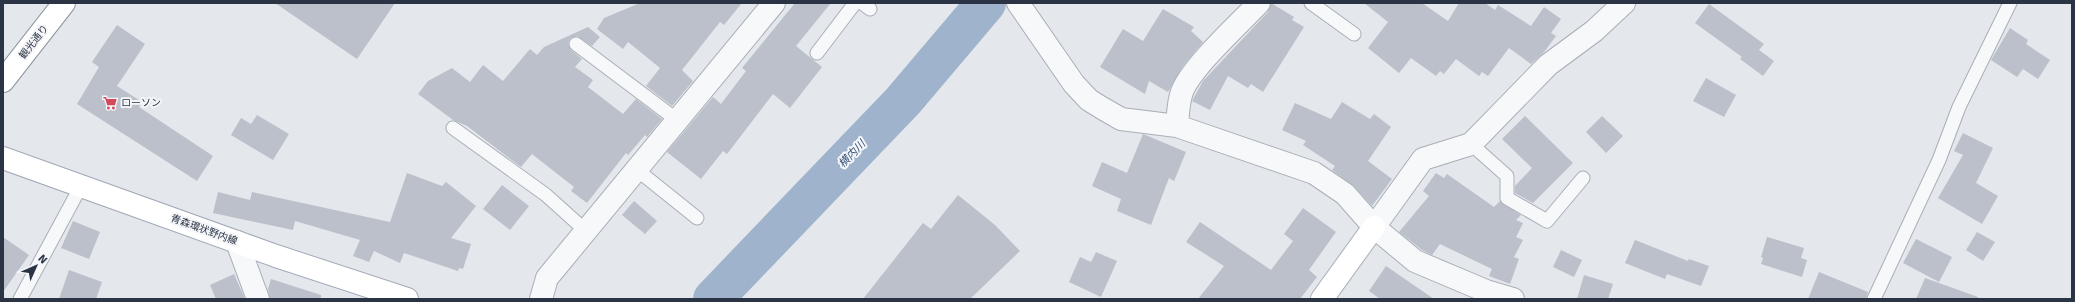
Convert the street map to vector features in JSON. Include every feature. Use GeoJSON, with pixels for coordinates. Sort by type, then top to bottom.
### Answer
{"type":"FeatureCollection","features":[{"type":"Feature","properties":{"kind":"main road","name":"観光通り"},"geometry":{"type":"LineString","coordinates":[[3,81],[64,3]]}},
{"type":"Feature","properties":{"kind":"main road","name":"青森環状野内線"},"geometry":{"type":"LineString","coordinates":[[3,158],[237,242],[406,299]]}},
{"type":"Feature","properties":{"kind":"main road"},"geometry":{"type":"LineString","coordinates":[[1322,299],[1374,227]]}},
{"type":"Feature","properties":{"kind":"street"},"geometry":{"type":"LineString","coordinates":[[1018,3],[1047,42],[1074,84],[1089,100],[1102,108],[1122,119],[1177,126],[1314,173],[1345,194],[1374,227],[1414,261],[1486,292],[1512,299]]}},
{"type":"Feature","properties":{"kind":"street"},"geometry":{"type":"LineString","coordinates":[[1177,126],[1181,94],[1191,77],[1214,49],[1259,3]]}},
{"type":"Feature","properties":{"kind":"street"},"geometry":{"type":"LineString","coordinates":[[1374,227],[1423,159],[1471,144],[1548,65],[1594,31],[1624,3]]}},
{"type":"Feature","properties":{"kind":"street"},"geometry":{"type":"LineString","coordinates":[[541,299],[547,278],[771,4]]}},
{"type":"Feature","properties":{"kind":"street"},"geometry":{"type":"LineString","coordinates":[[237,242],[258,299]]}},
{"type":"Feature","properties":{"kind":"lane"},"geometry":{"type":"LineString","coordinates":[[818,53],[855,3]]}},
{"type":"Feature","properties":{"kind":"lane"},"geometry":{"type":"LineString","coordinates":[[1311,3],[1354,34]]}},
{"type":"Feature","properties":{"kind":"lane"},"geometry":{"type":"LineString","coordinates":[[1874,299],[1939,160],[1958,106],[2010,3]]}},
{"type":"Feature","properties":{"kind":"lane"},"geometry":{"type":"LineString","coordinates":[[576,44],[677,120]]}},
{"type":"Feature","properties":{"kind":"lane"},"geometry":{"type":"LineString","coordinates":[[453,128],[546,195],[586,231]]}},
{"type":"Feature","properties":{"kind":"lane"},"geometry":{"type":"LineString","coordinates":[[1471,144],[1507,176],[1507,198],[1547,221],[1582,178]]}},
{"type":"Feature","properties":{"kind":"lane"},"geometry":{"type":"LineString","coordinates":[[636,169],[697,218]]}},
{"type":"Feature","properties":{"kind":"lane"},"geometry":{"type":"LineString","coordinates":[[20,299],[81,186]]}},
{"type":"Feature","properties":{"kind":"building"},"geometry":{"type":"Polygon","coordinates":[[[275,3],[395,3],[357,59],[275,3]]]}},
{"type":"Feature","properties":{"kind":"building"},"geometry":{"type":"Polygon","coordinates":[[[640,3],[742,3],[724,25],[720,22],[682,70],[693,81],[672,106],[646,86],[660,68],[628,42],[623,49],[597,29],[604,18],[640,3]]]}},
{"type":"Feature","properties":{"kind":"building"},"geometry":{"type":"Polygon","coordinates":[[[795,3],[831,3],[796,46],[822,67],[790,108],[773,94],[727,154],[723,151],[701,179],[667,152],[713,97],[721,104],[746,71],[742,68],[795,3]]]}},
{"type":"Feature","properties":{"kind":"building"},"geometry":{"type":"Polygon","coordinates":[[[1271,3],[1294,17],[1292,20],[1304,27],[1263,92],[1251,84],[1248,88],[1228,76],[1210,110],[1192,101],[1203,81],[1268,12],[1271,3]]]}},
{"type":"Feature","properties":{"kind":"building"},"geometry":{"type":"Polygon","coordinates":[[[1364,3],[1422,3],[1448,21],[1459,3],[1485,3],[1495,10],[1498,5],[1531,26],[1544,7],[1561,19],[1551,33],[1556,36],[1544,52],[1531,64],[1509,48],[1488,76],[1482,72],[1479,76],[1456,59],[1444,74],[1440,71],[1436,76],[1411,58],[1399,73],[1368,48],[1388,22],[1364,3]]]}},
{"type":"Feature","properties":{"kind":"building"},"geometry":{"type":"Polygon","coordinates":[[[1709,4],[1764,44],[1759,50],[1774,61],[1763,76],[1740,59],[1742,57],[1695,23],[1709,4]]]}},
{"type":"Feature","properties":{"kind":"building"},"geometry":{"type":"Polygon","coordinates":[[[1163,9],[1194,27],[1191,31],[1203,42],[1183,66],[1168,92],[1149,81],[1145,94],[1100,67],[1123,29],[1143,41],[1163,9]]]}},
{"type":"Feature","properties":{"kind":"building"},"geometry":{"type":"Polygon","coordinates":[[[117,25],[145,44],[117,86],[142,102],[139,107],[213,156],[197,181],[77,104],[99,67],[92,62],[117,25]]]}},
{"type":"Feature","properties":{"kind":"building"},"geometry":{"type":"Polygon","coordinates":[[[588,27],[600,37],[592,46],[577,36],[570,39],[568,43],[571,50],[582,59],[575,67],[593,80],[588,87],[623,114],[636,99],[662,119],[647,137],[645,135],[628,155],[626,153],[587,203],[571,191],[574,187],[532,154],[521,167],[467,126],[453,120],[418,94],[428,81],[452,68],[470,82],[483,65],[503,81],[530,49],[537,55],[544,47],[588,27]]]}},
{"type":"Feature","properties":{"kind":"building"},"geometry":{"type":"Polygon","coordinates":[[[2010,28],[2028,40],[2026,44],[2050,60],[2038,79],[2023,69],[2017,77],[1991,60],[2010,28]]]}},
{"type":"Feature","properties":{"kind":"building"},"geometry":{"type":"Polygon","coordinates":[[[1706,78],[1736,95],[1724,117],[1693,101],[1706,78]]]}},
{"type":"Feature","properties":{"kind":"building"},"geometry":{"type":"Polygon","coordinates":[[[1342,102],[1370,119],[1374,114],[1391,127],[1368,161],[1392,179],[1372,206],[1354,186],[1332,170],[1335,166],[1303,145],[1306,141],[1282,130],[1295,103],[1331,119],[1342,102]]]}},
{"type":"Feature","properties":{"kind":"building"},"geometry":{"type":"Polygon","coordinates":[[[257,115],[289,134],[273,160],[231,135],[241,118],[251,124],[257,115]]]}},
{"type":"Feature","properties":{"kind":"building"},"geometry":{"type":"Polygon","coordinates":[[[1525,116],[1573,163],[1533,203],[1515,193],[1515,186],[1532,168],[1502,139],[1525,116]]]}},
{"type":"Feature","properties":{"kind":"building"},"geometry":{"type":"Polygon","coordinates":[[[1602,116],[1623,136],[1606,153],[1586,132],[1602,116]]]}},
{"type":"Feature","properties":{"kind":"building"},"geometry":{"type":"Polygon","coordinates":[[[1963,133],[1993,148],[1976,183],[1998,196],[1982,224],[1938,198],[1963,155],[1954,151],[1963,133]]]}},
{"type":"Feature","properties":{"kind":"building"},"geometry":{"type":"Polygon","coordinates":[[[1143,134],[1186,152],[1174,181],[1169,178],[1151,225],[1117,211],[1121,199],[1092,186],[1102,162],[1127,173],[1143,134]]]}},
{"type":"Feature","properties":{"kind":"building"},"geometry":{"type":"Polygon","coordinates":[[[407,173],[442,186],[446,182],[476,206],[451,238],[471,244],[463,269],[459,268],[458,271],[404,253],[400,263],[374,251],[369,262],[353,256],[360,240],[295,221],[293,230],[213,213],[218,192],[250,200],[252,192],[390,222],[407,173]]]}},
{"type":"Feature","properties":{"kind":"building"},"geometry":{"type":"Polygon","coordinates":[[[1436,173],[1444,178],[1447,174],[1494,207],[1500,201],[1521,215],[1516,220],[1523,223],[1516,237],[1523,240],[1514,257],[1519,259],[1510,284],[1489,276],[1492,269],[1440,244],[1432,255],[1422,250],[1399,232],[1429,196],[1423,191],[1436,173]]]}},
{"type":"Feature","properties":{"kind":"building"},"geometry":{"type":"Polygon","coordinates":[[[502,185],[529,206],[510,230],[483,209],[502,185]]]}},
{"type":"Feature","properties":{"kind":"building"},"geometry":{"type":"Polygon","coordinates":[[[958,195],[995,225],[1020,251],[970,299],[863,299],[923,223],[931,229],[958,195]]]}},
{"type":"Feature","properties":{"kind":"building"},"geometry":{"type":"Polygon","coordinates":[[[634,201],[657,221],[645,234],[622,215],[634,201]]]}},
{"type":"Feature","properties":{"kind":"building"},"geometry":{"type":"Polygon","coordinates":[[[1303,208],[1336,232],[1309,270],[1317,277],[1300,299],[1198,299],[1224,266],[1186,242],[1200,222],[1271,270],[1293,241],[1284,234],[1303,208]]]}},
{"type":"Feature","properties":{"kind":"building"},"geometry":{"type":"Polygon","coordinates":[[[73,221],[100,232],[89,259],[61,248],[73,221]]]}},
{"type":"Feature","properties":{"kind":"building"},"geometry":{"type":"Polygon","coordinates":[[[1977,232],[1995,242],[1983,261],[1966,250],[1977,232]]]}},
{"type":"Feature","properties":{"kind":"building"},"geometry":{"type":"Polygon","coordinates":[[[3,237],[29,255],[3,292],[3,237]]]}},
{"type":"Feature","properties":{"kind":"building"},"geometry":{"type":"Polygon","coordinates":[[[1767,237],[1804,248],[1801,258],[1807,260],[1802,277],[1761,264],[1763,258],[1761,257],[1767,237]]]}},
{"type":"Feature","properties":{"kind":"building"},"geometry":{"type":"Polygon","coordinates":[[[1916,239],[1952,257],[1939,282],[1903,263],[1916,239]]]}},
{"type":"Feature","properties":{"kind":"building"},"geometry":{"type":"Polygon","coordinates":[[[1635,240],[1688,261],[1689,259],[1709,266],[1701,286],[1667,274],[1665,279],[1625,263],[1635,240]]]}},
{"type":"Feature","properties":{"kind":"building"},"geometry":{"type":"Polygon","coordinates":[[[1561,250],[1582,260],[1574,277],[1553,267],[1561,250]]]}},
{"type":"Feature","properties":{"kind":"building"},"geometry":{"type":"Polygon","coordinates":[[[1096,252],[1117,261],[1101,297],[1069,282],[1080,257],[1091,262],[1096,252]]]}},
{"type":"Feature","properties":{"kind":"building"},"geometry":{"type":"Polygon","coordinates":[[[1386,266],[1434,299],[1380,299],[1369,291],[1386,266]]]}},
{"type":"Feature","properties":{"kind":"building"},"geometry":{"type":"Polygon","coordinates":[[[69,270],[102,282],[96,299],[59,299],[69,270]]]}},
{"type":"Feature","properties":{"kind":"building"},"geometry":{"type":"Polygon","coordinates":[[[1819,272],[1868,292],[1866,299],[1808,299],[1819,272]]]}},
{"type":"Feature","properties":{"kind":"building"},"geometry":{"type":"Polygon","coordinates":[[[234,274],[245,299],[216,299],[210,285],[234,274]]]}},
{"type":"Feature","properties":{"kind":"building"},"geometry":{"type":"Polygon","coordinates":[[[1584,275],[1613,284],[1608,299],[1577,299],[1584,275]]]}},
{"type":"Feature","properties":{"kind":"building"},"geometry":{"type":"Polygon","coordinates":[[[1925,278],[1978,297],[1977,299],[1916,299],[1925,278]]]}},
{"type":"Feature","properties":{"kind":"building"},"geometry":{"type":"Polygon","coordinates":[[[271,279],[321,295],[321,299],[270,299],[268,289],[271,279]]]}},
{"type":"Feature","properties":{"kind":"waterway","name":"横内川"},"geometry":{"type":"LineString","coordinates":[[713,299],[903,101],[986,3]]}},
{"type":"Feature","properties":{"kind":"place","name":"ローソン"},"geometry":{"type":"Point","coordinates":[110,103]}}]}
